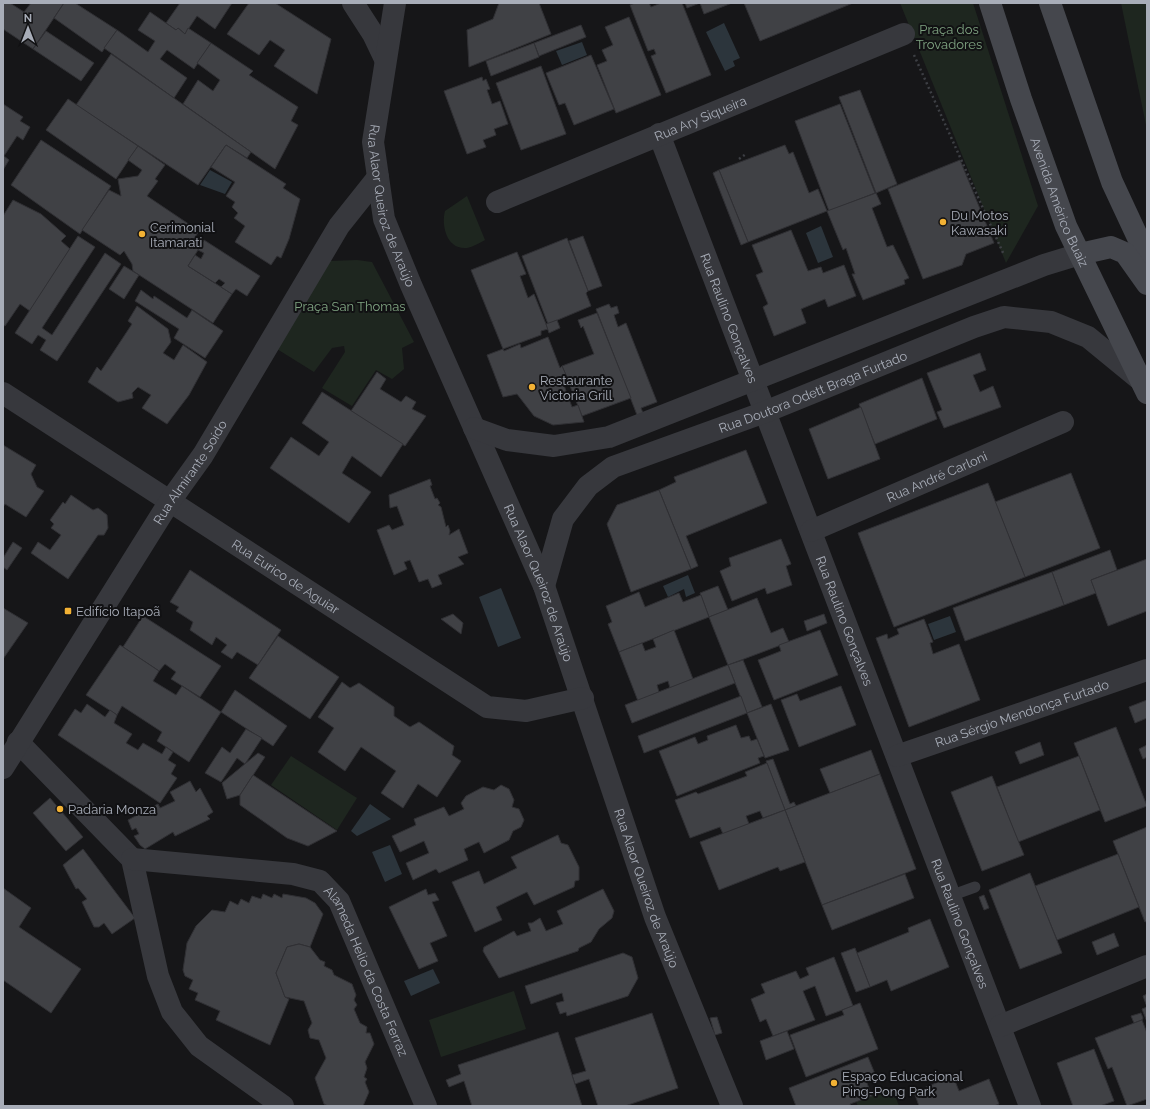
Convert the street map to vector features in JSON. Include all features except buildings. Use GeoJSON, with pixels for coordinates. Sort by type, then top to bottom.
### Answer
{"type":"FeatureCollection","features":[{"type":"Feature","properties":{"kind":"main road","name":"Avenida Américo Buaiz"},"geometry":{"type":"LineString","coordinates":[[990,3],[1021,99],[1066,226],[1143,386]]}},
{"type":"Feature","properties":{"kind":"main road"},"geometry":{"type":"LineString","coordinates":[[1050,3],[1112,182],[1147,258]]}},
{"type":"Feature","properties":{"kind":"main road"},"geometry":{"type":"LineString","coordinates":[[1080,254],[1111,247],[1125,254],[1147,284]]}},
{"type":"Feature","properties":{"kind":"street"},"geometry":{"type":"LineString","coordinates":[[353,3],[373,34],[385,59]]}},
{"type":"Feature","properties":{"kind":"street","name":"Rua Alaor Queiroz de Araújo"},"geometry":{"type":"LineString","coordinates":[[395,3],[373,142],[384,219],[410,285],[544,586],[655,917],[732,1106]]}},
{"type":"Feature","properties":{"kind":"street","name":"Rua Ary Siqueira"},"geometry":{"type":"LineString","coordinates":[[497,202],[904,34]]}},
{"type":"Feature","properties":{"kind":"street","name":"Rua Raulino Gonçalves"},"geometry":{"type":"LineString","coordinates":[[660,134],[1030,1106]]}},
{"type":"Feature","properties":{"kind":"street","name":"Rua Almirante Soído"},"geometry":{"type":"LineString","coordinates":[[3,768],[170,502],[204,455],[338,226],[378,177]]}},
{"type":"Feature","properties":{"kind":"street"},"geometry":{"type":"LineString","coordinates":[[474,428],[507,440],[554,446],[609,438],[1044,265],[1080,254]]}},
{"type":"Feature","properties":{"kind":"street","name":"Rua Doutora Odett Braga Furtado"},"geometry":{"type":"LineString","coordinates":[[544,586],[562,519],[588,486],[612,467],[765,412],[974,326],[1004,317],[1051,322],[1088,337],[1143,386]]}},
{"type":"Feature","properties":{"kind":"street","name":"Rua Eurico de Aguiar"},"geometry":{"type":"LineString","coordinates":[[3,393],[488,708],[526,711],[582,698]]}},
{"type":"Feature","properties":{"kind":"street","name":"Rua André Carloni"},"geometry":{"type":"LineString","coordinates":[[811,531],[1063,422]]}},
{"type":"Feature","properties":{"kind":"street","name":"Rua Sérgio Mendonça Furtado"},"geometry":{"type":"LineString","coordinates":[[897,756],[1147,670]]}},
{"type":"Feature","properties":{"kind":"street"},"geometry":{"type":"LineString","coordinates":[[18,742],[132,859],[158,976],[172,1012],[199,1046],[283,1106]]}},
{"type":"Feature","properties":{"kind":"street","name":"Alameda Helio da Costa Ferraz"},"geometry":{"type":"LineString","coordinates":[[132,859],[293,874],[320,881],[339,901],[427,1106]]}},
{"type":"Feature","properties":{"kind":"street"},"geometry":{"type":"LineString","coordinates":[[1000,1026],[1147,966]]}},
{"type":"Feature","properties":{"kind":"lane"},"geometry":{"type":"LineString","coordinates":[[950,896],[975,887]]}},
{"type":"Feature","properties":{"kind":"path"},"geometry":{"type":"LineString","coordinates":[[904,34],[1014,277]]}},
{"type":"Feature","properties":{"kind":"path"},"geometry":{"type":"LineString","coordinates":[[739,159],[746,154]]}},
{"type":"Feature","properties":{"kind":"green space","name":"Praça dos Trovadores"},"geometry":{"type":"Polygon","coordinates":[[[900,3],[973,3],[1038,206],[1006,263],[900,3]]]}},
{"type":"Feature","properties":{"kind":"green space"},"geometry":{"type":"Polygon","coordinates":[[[1121,3],[1147,3],[1147,130],[1121,3]]]}},
{"type":"Feature","properties":{"kind":"green space"},"geometry":{"type":"Polygon","coordinates":[[[467,196],[485,240],[474,246],[460,248],[450,241],[447,236],[444,217],[445,211],[467,196]]]}},
{"type":"Feature","properties":{"kind":"green space","name":"Praça San Thomas"},"geometry":{"type":"Polygon","coordinates":[[[357,260],[372,262],[414,342],[402,348],[404,369],[392,379],[376,370],[352,406],[322,388],[345,352],[344,346],[332,348],[314,372],[277,349],[330,261],[357,260]]]}},
{"type":"Feature","properties":{"kind":"green space"},"geometry":{"type":"Polygon","coordinates":[[[291,756],[357,798],[337,830],[271,785],[291,756]]]}},
{"type":"Feature","properties":{"kind":"green space"},"geometry":{"type":"Polygon","coordinates":[[[514,991],[526,1029],[441,1057],[429,1020],[514,991]]]}},
{"type":"Feature","properties":{"kind":"green space"},"geometry":{"type":"Polygon","coordinates":[[[892,1088],[899,1106],[858,1106],[856,1102],[892,1088]]]}},
{"type":"Feature","properties":{"kind":"shaded area"},"geometry":{"type":"Polygon","coordinates":[[[724,23],[740,58],[733,61],[735,66],[725,71],[706,32],[724,23]]]}},
{"type":"Feature","properties":{"kind":"shaded area"},"geometry":{"type":"Polygon","coordinates":[[[582,42],[587,55],[562,65],[556,51],[582,42]]]}},
{"type":"Feature","properties":{"kind":"shaded area"},"geometry":{"type":"Polygon","coordinates":[[[210,170],[232,182],[225,194],[200,185],[210,170]]]}},
{"type":"Feature","properties":{"kind":"shaded area"},"geometry":{"type":"Polygon","coordinates":[[[821,226],[833,257],[818,263],[806,233],[821,226]]]}},
{"type":"Feature","properties":{"kind":"shaded area"},"geometry":{"type":"Polygon","coordinates":[[[688,575],[695,593],[686,597],[684,589],[668,597],[663,586],[688,575]]]}},
{"type":"Feature","properties":{"kind":"shaded area"},"geometry":{"type":"Polygon","coordinates":[[[501,588],[521,638],[498,647],[479,597],[501,588]]]}},
{"type":"Feature","properties":{"kind":"shaded area"},"geometry":{"type":"Polygon","coordinates":[[[950,616],[956,632],[934,640],[928,624],[950,616]]]}},
{"type":"Feature","properties":{"kind":"shaded area"},"geometry":{"type":"Polygon","coordinates":[[[370,804],[391,819],[357,836],[351,831],[370,804]]]}},
{"type":"Feature","properties":{"kind":"shaded area"},"geometry":{"type":"Polygon","coordinates":[[[390,845],[402,874],[385,882],[372,852],[390,845]]]}},
{"type":"Feature","properties":{"kind":"shaded area"},"geometry":{"type":"Polygon","coordinates":[[[433,969],[440,983],[411,996],[404,981],[433,969]]]}},
{"type":"Feature","properties":{"kind":"place","name":"Du Motos Kawasaki"},"geometry":{"type":"Point","coordinates":[943,222]}},
{"type":"Feature","properties":{"kind":"place","name":"Cerimonial Itamarati"},"geometry":{"type":"Point","coordinates":[142,234]}},
{"type":"Feature","properties":{"kind":"place","name":"Restaurante Victoria Grill"},"geometry":{"type":"Point","coordinates":[532,387]}},
{"type":"Feature","properties":{"kind":"place","name":"Edifício Itapoã"},"geometry":{"type":"Point","coordinates":[68,611]}},
{"type":"Feature","properties":{"kind":"place","name":"Padaria Monza"},"geometry":{"type":"Point","coordinates":[60,809]}},
{"type":"Feature","properties":{"kind":"place","name":"Espaço Educacional Ping-Pong Park"},"geometry":{"type":"Point","coordinates":[834,1083]}}]}
